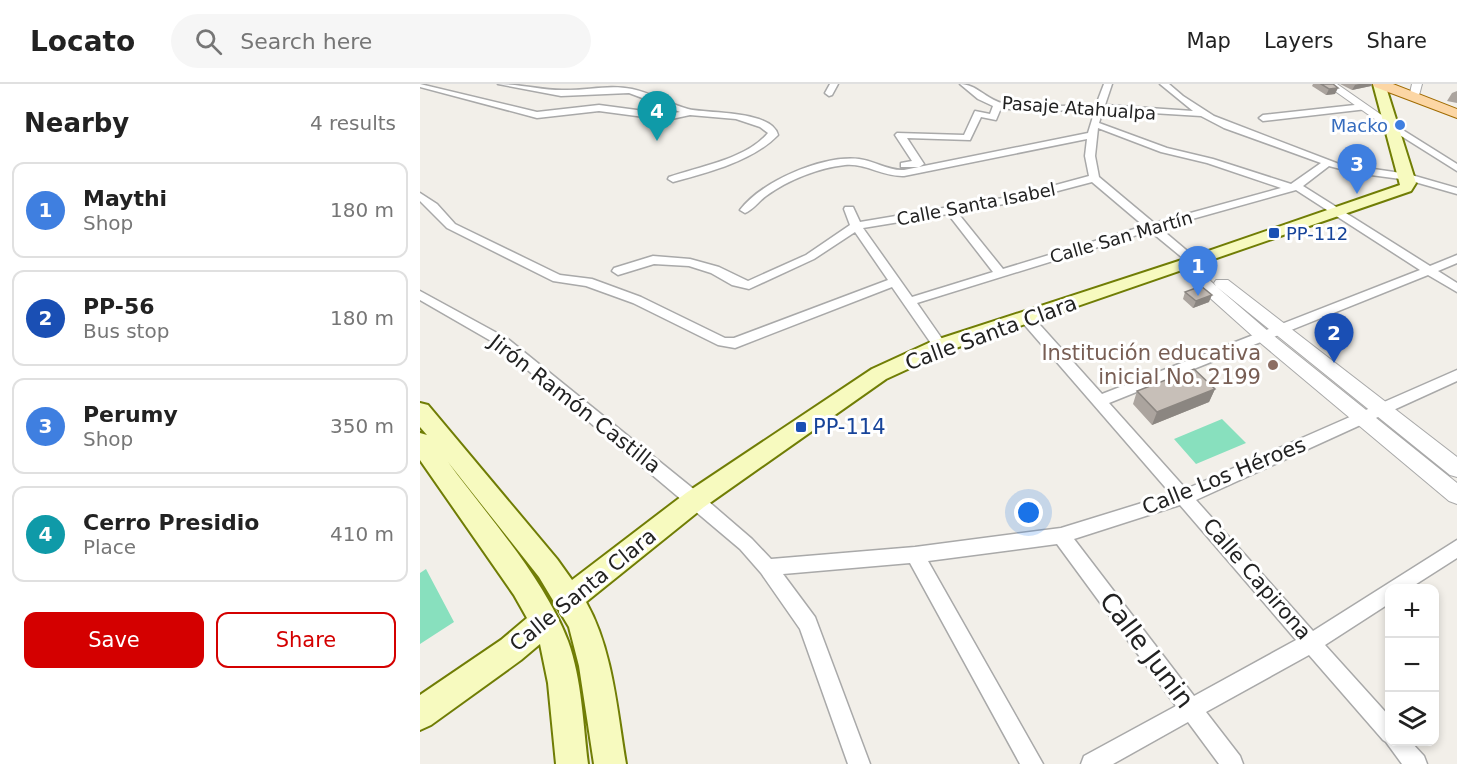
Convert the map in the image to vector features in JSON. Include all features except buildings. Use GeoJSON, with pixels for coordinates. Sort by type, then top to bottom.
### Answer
{"type":"FeatureCollection","features":[{"type":"Feature","properties":{"kind":"main road"},"geometry":{"type":"LineString","coordinates":[[1406,182],[1400,148],[1390,125],[1379,84],[1415,91],[1457,114]]}},
{"type":"Feature","properties":{"kind":"main road"},"geometry":{"type":"LineString","coordinates":[[1393,84],[1457,109]]}},
{"type":"Feature","properties":{"kind":"main road","name":"Calle Santa Clara"},"geometry":{"type":"LineString","coordinates":[[569,599],[695,500],[879,374],[940,346],[1027,319],[1338,212],[1406,182]]}},
{"type":"Feature","properties":{"kind":"main road"},"geometry":{"type":"LineString","coordinates":[[420,411],[548,568],[582,623],[594,666],[610,764]]}},
{"type":"Feature","properties":{"kind":"main road"},"geometry":{"type":"LineString","coordinates":[[420,442],[524,586],[545,621],[554,644],[563,683],[572,764]]}},
{"type":"Feature","properties":{"kind":"main road","name":"Calle Santa Clara"},"geometry":{"type":"LineString","coordinates":[[420,714],[512,650],[545,621]]}},
{"type":"Feature","properties":{"kind":"street"},"geometry":{"type":"LineString","coordinates":[[502,84],[561,93],[630,91],[689,112],[737,117],[763,125],[773,132],[773,135],[736,157],[673,179]]}},
{"type":"Feature","properties":{"kind":"street"},"geometry":{"type":"LineString","coordinates":[[830,93],[834,84]]}},
{"type":"Feature","properties":{"kind":"street","name":"Pasaje Atahualpa"},"geometry":{"type":"LineString","coordinates":[[964,84],[974,93],[998,105],[1200,114]]}},
{"type":"Feature","properties":{"kind":"street"},"geometry":{"type":"LineString","coordinates":[[1108,84],[1093,129],[1090,156],[1094,178],[1154,226],[1362,418],[1457,495]]}},
{"type":"Feature","properties":{"kind":"street"},"geometry":{"type":"LineString","coordinates":[[1164,84],[1200,114],[1231,129],[1318,157],[1347,169],[1457,191]]}},
{"type":"Feature","properties":{"kind":"street"},"geometry":{"type":"LineString","coordinates":[[1330,84],[1457,168]]}},
{"type":"Feature","properties":{"kind":"street"},"geometry":{"type":"LineString","coordinates":[[420,85],[537,115],[599,108],[667,117],[689,112]]}},
{"type":"Feature","properties":{"kind":"street"},"geometry":{"type":"LineString","coordinates":[[873,167],[919,164],[900,135],[967,138],[978,113],[993,118],[998,105]]}},
{"type":"Feature","properties":{"kind":"street"},"geometry":{"type":"LineString","coordinates":[[1263,118],[1365,108],[1387,109]]}},
{"type":"Feature","properties":{"kind":"street"},"geometry":{"type":"LineString","coordinates":[[745,210],[751,200],[770,189],[819,168],[858,162],[897,173],[916,171],[1093,129],[1294,187],[1338,212],[1457,288]]}},
{"type":"Feature","properties":{"kind":"street","name":"Calle San Martín"},"geometry":{"type":"LineString","coordinates":[[908,302],[1154,226],[1294,187],[1328,163]]}},
{"type":"Feature","properties":{"kind":"street","name":"Calle Santa Isabel"},"geometry":{"type":"LineString","coordinates":[[856,226],[1016,199],[1094,178]]}},
{"type":"Feature","properties":{"kind":"street"},"geometry":{"type":"LineString","coordinates":[[420,196],[433,206],[451,226],[557,278],[588,282],[637,300],[723,342],[735,343],[759,335],[894,282]]}},
{"type":"Feature","properties":{"kind":"street"},"geometry":{"type":"LineString","coordinates":[[849,208],[856,226],[940,346]]}},
{"type":"Feature","properties":{"kind":"street"},"geometry":{"type":"LineString","coordinates":[[951,211],[1000,273]]}},
{"type":"Feature","properties":{"kind":"street"},"geometry":{"type":"LineString","coordinates":[[618,271],[653,260],[690,263],[715,270],[736,282],[749,285],[810,257],[856,226]]}},
{"type":"Feature","properties":{"kind":"street"},"geometry":{"type":"LineString","coordinates":[[1100,401],[1457,259]]}},
{"type":"Feature","properties":{"kind":"street","name":"Jirón Ramón Castilla"},"geometry":{"type":"LineString","coordinates":[[420,295],[503,342],[746,544],[767,567],[808,624],[859,764]]}},
{"type":"Feature","properties":{"kind":"street","name":"Calle Capirona"},"geometry":{"type":"LineString","coordinates":[[1027,319],[1312,642],[1385,728]]}},
{"type":"Feature","properties":{"kind":"street"},"geometry":{"type":"LineString","coordinates":[[1271,333],[1382,409],[1457,469]]}},
{"type":"Feature","properties":{"kind":"street","name":"Calle Los Héroes"},"geometry":{"type":"LineString","coordinates":[[767,567],[915,555],[1061,536],[1185,497],[1457,375]]}},
{"type":"Feature","properties":{"kind":"street","name":"Calle Junin"},"geometry":{"type":"LineString","coordinates":[[1061,536],[1232,764]]}},
{"type":"Feature","properties":{"kind":"street"},"geometry":{"type":"LineString","coordinates":[[1401,584],[1457,548]]}},
{"type":"Feature","properties":{"kind":"street"},"geometry":{"type":"LineString","coordinates":[[915,555],[1032,764]]}},
{"type":"Feature","properties":{"kind":"street"},"geometry":{"type":"LineString","coordinates":[[1092,764],[1312,642],[1385,595]]}},
{"type":"Feature","properties":{"kind":"street","name":"Calle Santa Clara"},"geometry":{"type":"LineString","coordinates":[[545,621],[569,599]]}},
{"type":"Feature","properties":{"kind":"street"},"geometry":{"type":"LineString","coordinates":[[1401,746],[1416,764]]}},
{"type":"Feature","properties":{"kind":"green space"},"geometry":{"type":"Polygon","coordinates":[[[1222,419],[1246,443],[1196,464],[1174,439],[1222,419]]]}},
{"type":"Feature","properties":{"kind":"green space"},"geometry":{"type":"Polygon","coordinates":[[[426,569],[454,622],[420,644],[420,573],[426,569]]]}},
{"type":"Feature","properties":{"kind":"place","name":"Macko"},"geometry":{"type":"Point","coordinates":[1400,125]}},
{"type":"Feature","properties":{"kind":"place","name":"Cerro Presidio"},"geometry":{"type":"Point","coordinates":[657,141]}},
{"type":"Feature","properties":{"kind":"place","name":"Perumy"},"geometry":{"type":"Point","coordinates":[1357,194]}},
{"type":"Feature","properties":{"kind":"place","name":"PP-112"},"geometry":{"type":"Point","coordinates":[1274,233]}},
{"type":"Feature","properties":{"kind":"place","name":"Maythi"},"geometry":{"type":"Point","coordinates":[1198,296]}},
{"type":"Feature","properties":{"kind":"place","name":"PP-56"},"geometry":{"type":"Point","coordinates":[1334,363]}},
{"type":"Feature","properties":{"kind":"place","name":"Institución educativa inicial No. 2199"},"geometry":{"type":"Point","coordinates":[1273,365]}},
{"type":"Feature","properties":{"kind":"place","name":"PP-114"},"geometry":{"type":"Point","coordinates":[801,427]}}]}
